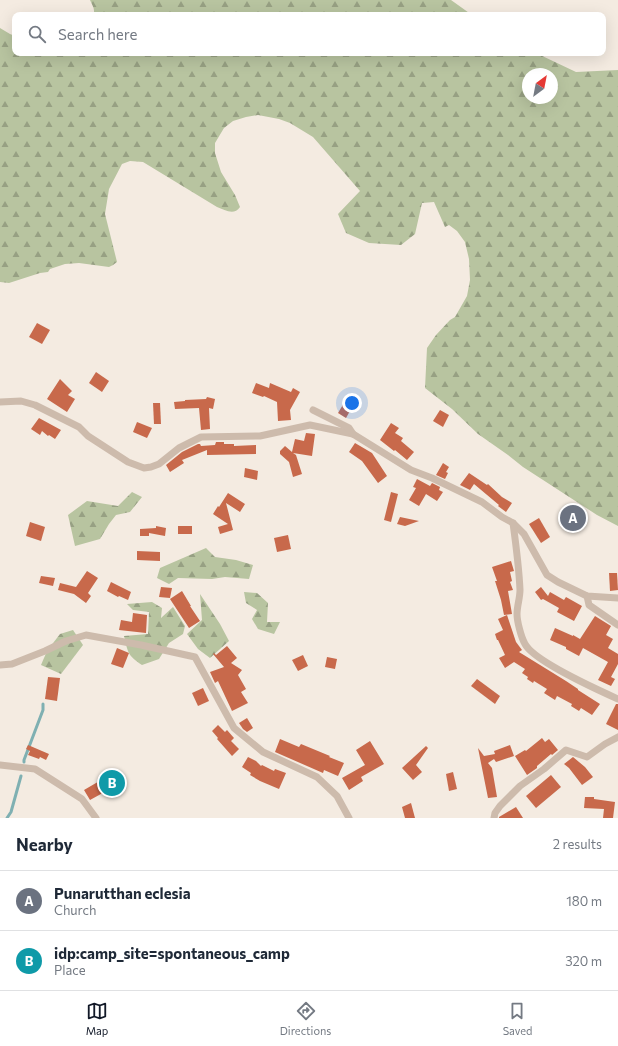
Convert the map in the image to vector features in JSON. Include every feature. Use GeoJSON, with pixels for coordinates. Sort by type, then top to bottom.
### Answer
{"type":"FeatureCollection","features":[{"type":"Feature","properties":{"kind":"street"},"geometry":{"type":"LineString","coordinates":[[0,402],[21,401],[35,405],[79,427],[88,436],[123,459],[144,468],[160,464],[179,448],[201,437],[260,436],[310,425],[353,434],[411,470],[432,478],[482,502],[502,517],[513,523],[524,534],[547,575],[558,582],[587,596],[618,598]]}},
{"type":"Feature","properties":{"kind":"street"},"geometry":{"type":"LineString","coordinates":[[313,410],[349,428],[353,434]]}},
{"type":"Feature","properties":{"kind":"street"},"geometry":{"type":"LineString","coordinates":[[513,523],[520,592],[517,615],[525,644],[533,653],[561,671],[618,699]]}},
{"type":"Feature","properties":{"kind":"street"},"geometry":{"type":"LineString","coordinates":[[587,596],[589,605],[618,625]]}},
{"type":"Feature","properties":{"kind":"street"},"geometry":{"type":"LineString","coordinates":[[0,665],[12,664],[66,641],[86,635],[142,645],[195,657],[234,728],[263,752],[317,777],[337,796],[349,818]]}},
{"type":"Feature","properties":{"kind":"street"},"geometry":{"type":"LineString","coordinates":[[494,818],[495,813],[500,806],[520,786],[544,769],[566,750],[587,756],[618,737]]}},
{"type":"Feature","properties":{"kind":"street"},"geometry":{"type":"LineString","coordinates":[[0,765],[35,769],[82,799],[96,818]]}},
{"type":"Feature","properties":{"kind":"green space"},"geometry":{"type":"Polygon","coordinates":[[[90,0],[451,0],[468,12],[94,12],[90,0]]]}},
{"type":"Feature","properties":{"kind":"green space"},"geometry":{"type":"Polygon","coordinates":[[[0,28],[12,35],[12,56],[542,56],[576,72],[618,70],[618,526],[597,515],[523,467],[478,434],[452,409],[425,388],[427,348],[436,335],[450,320],[455,317],[467,296],[470,280],[469,259],[465,242],[457,231],[449,225],[445,227],[434,202],[422,203],[415,234],[401,245],[369,243],[346,233],[338,214],[360,191],[313,137],[290,123],[279,119],[258,115],[233,121],[224,128],[215,143],[215,153],[221,172],[235,195],[240,207],[238,210],[232,212],[217,207],[143,162],[130,161],[122,164],[109,189],[105,214],[117,262],[109,267],[79,263],[65,264],[50,269],[48,272],[40,273],[9,283],[0,282],[0,28]]]}},
{"type":"Feature","properties":{"kind":"green space"},"geometry":{"type":"Polygon","coordinates":[[[132,492],[142,497],[130,512],[116,515],[100,539],[75,546],[68,515],[87,501],[118,506],[132,492]]]}},
{"type":"Feature","properties":{"kind":"green space"},"geometry":{"type":"Polygon","coordinates":[[[206,548],[215,557],[236,560],[253,565],[249,579],[225,577],[212,579],[178,578],[169,584],[157,578],[160,568],[206,548]]]}},
{"type":"Feature","properties":{"kind":"green space"},"geometry":{"type":"Polygon","coordinates":[[[244,592],[257,593],[268,603],[267,622],[280,622],[274,634],[258,629],[252,619],[257,610],[246,603],[244,592]]]}},
{"type":"Feature","properties":{"kind":"green space"},"geometry":{"type":"Polygon","coordinates":[[[200,594],[220,624],[229,641],[210,658],[198,649],[187,634],[202,620],[200,594]]]}},
{"type":"Feature","properties":{"kind":"green space"},"geometry":{"type":"Polygon","coordinates":[[[152,602],[162,608],[161,618],[173,607],[185,626],[183,634],[169,643],[159,659],[142,665],[129,653],[124,636],[148,634],[149,612],[133,610],[127,604],[152,602]]]}},
{"type":"Feature","properties":{"kind":"green space"},"geometry":{"type":"Polygon","coordinates":[[[73,630],[83,645],[61,674],[41,665],[47,651],[60,634],[73,630]]]}},
{"type":"Feature","properties":{"kind":"building"},"geometry":{"type":"Polygon","coordinates":[[[37,323],[50,330],[42,344],[29,337],[37,323]]]}},
{"type":"Feature","properties":{"kind":"building"},"geometry":{"type":"Polygon","coordinates":[[[96,372],[109,381],[102,392],[89,383],[96,372]]]}},
{"type":"Feature","properties":{"kind":"building"},"geometry":{"type":"Polygon","coordinates":[[[60,379],[72,391],[68,395],[75,399],[67,412],[47,399],[60,379]]]}},
{"type":"Feature","properties":{"kind":"building"},"geometry":{"type":"Polygon","coordinates":[[[256,383],[269,388],[270,383],[291,392],[293,388],[300,392],[290,410],[291,420],[278,421],[277,402],[264,396],[263,397],[252,393],[256,383]]]}},
{"type":"Feature","properties":{"kind":"building"},"geometry":{"type":"Polygon","coordinates":[[[207,397],[215,399],[213,409],[209,408],[210,429],[201,430],[199,408],[175,409],[174,402],[206,399],[207,397]]]}},
{"type":"Feature","properties":{"kind":"building"},"geometry":{"type":"Polygon","coordinates":[[[347,398],[355,402],[346,418],[338,413],[347,398]]]}},
{"type":"Feature","properties":{"kind":"building"},"geometry":{"type":"Polygon","coordinates":[[[153,403],[160,403],[161,424],[154,424],[153,403]]]}},
{"type":"Feature","properties":{"kind":"building"},"geometry":{"type":"Polygon","coordinates":[[[440,410],[449,415],[443,427],[433,421],[440,410]]]}},
{"type":"Feature","properties":{"kind":"building"},"geometry":{"type":"Polygon","coordinates":[[[39,418],[61,430],[55,439],[42,431],[40,435],[31,429],[39,418]]]}},
{"type":"Feature","properties":{"kind":"building"},"geometry":{"type":"Polygon","coordinates":[[[137,422],[152,428],[147,438],[133,432],[137,422]]]}},
{"type":"Feature","properties":{"kind":"building"},"geometry":{"type":"Polygon","coordinates":[[[391,423],[399,428],[395,433],[403,438],[401,441],[414,452],[407,460],[380,440],[391,423]]]}},
{"type":"Feature","properties":{"kind":"building"},"geometry":{"type":"Polygon","coordinates":[[[306,433],[315,434],[312,456],[293,453],[296,455],[302,474],[293,477],[289,462],[280,454],[280,451],[285,446],[292,452],[295,439],[304,441],[306,433]]]}},
{"type":"Feature","properties":{"kind":"building"},"geometry":{"type":"Polygon","coordinates":[[[216,442],[234,444],[234,446],[256,445],[256,454],[207,455],[207,450],[182,460],[184,463],[170,472],[166,465],[182,452],[198,444],[201,446],[215,445],[216,442]]]}},
{"type":"Feature","properties":{"kind":"building"},"geometry":{"type":"Polygon","coordinates":[[[355,443],[372,453],[387,476],[378,483],[362,461],[349,452],[355,443]]]}},
{"type":"Feature","properties":{"kind":"building"},"geometry":{"type":"Polygon","coordinates":[[[443,463],[449,467],[446,472],[448,473],[445,479],[436,475],[443,463]]]}},
{"type":"Feature","properties":{"kind":"building"},"geometry":{"type":"Polygon","coordinates":[[[245,468],[258,471],[257,480],[244,477],[245,468]]]}},
{"type":"Feature","properties":{"kind":"building"},"geometry":{"type":"Polygon","coordinates":[[[469,473],[487,485],[488,484],[502,497],[512,503],[506,512],[474,484],[470,490],[460,485],[469,473]]]}},
{"type":"Feature","properties":{"kind":"building"},"geometry":{"type":"Polygon","coordinates":[[[417,479],[430,486],[432,483],[440,487],[439,490],[443,492],[437,501],[426,494],[419,506],[409,500],[416,488],[413,487],[417,479]]]}},
{"type":"Feature","properties":{"kind":"building"},"geometry":{"type":"Polygon","coordinates":[[[391,492],[398,494],[391,522],[384,520],[391,492]]]}},
{"type":"Feature","properties":{"kind":"building"},"geometry":{"type":"Polygon","coordinates":[[[228,493],[245,504],[240,512],[226,503],[233,530],[220,534],[218,527],[228,524],[213,514],[228,493]]]}},
{"type":"Feature","properties":{"kind":"building"},"geometry":{"type":"Polygon","coordinates":[[[400,517],[419,521],[405,526],[397,524],[400,517]]]}},
{"type":"Feature","properties":{"kind":"building"},"geometry":{"type":"Polygon","coordinates":[[[539,518],[550,537],[541,543],[529,524],[539,518]]]}},
{"type":"Feature","properties":{"kind":"building"},"geometry":{"type":"Polygon","coordinates":[[[30,522],[45,527],[41,541],[26,536],[30,522]]]}},
{"type":"Feature","properties":{"kind":"building"},"geometry":{"type":"Polygon","coordinates":[[[156,526],[166,528],[165,536],[149,533],[149,536],[140,536],[140,529],[156,528],[156,526]]]}},
{"type":"Feature","properties":{"kind":"building"},"geometry":{"type":"Polygon","coordinates":[[[178,526],[192,526],[192,534],[178,534],[178,526]]]}},
{"type":"Feature","properties":{"kind":"building"},"geometry":{"type":"Polygon","coordinates":[[[288,535],[291,549],[277,552],[274,538],[288,535]]]}},
{"type":"Feature","properties":{"kind":"building"},"geometry":{"type":"Polygon","coordinates":[[[137,551],[160,552],[160,561],[137,560],[137,551]]]}},
{"type":"Feature","properties":{"kind":"building"},"geometry":{"type":"Polygon","coordinates":[[[511,561],[514,571],[510,572],[512,581],[510,582],[513,590],[508,591],[512,614],[504,615],[495,581],[497,581],[492,567],[511,561]]]}},
{"type":"Feature","properties":{"kind":"building"},"geometry":{"type":"Polygon","coordinates":[[[87,571],[98,578],[88,593],[91,596],[86,603],[74,594],[58,590],[60,583],[76,587],[87,571]]]}},
{"type":"Feature","properties":{"kind":"building"},"geometry":{"type":"Polygon","coordinates":[[[609,573],[617,573],[618,590],[610,591],[609,573]]]}},
{"type":"Feature","properties":{"kind":"building"},"geometry":{"type":"Polygon","coordinates":[[[41,576],[55,578],[53,586],[39,583],[41,576]]]}},
{"type":"Feature","properties":{"kind":"building"},"geometry":{"type":"Polygon","coordinates":[[[111,582],[131,592],[128,600],[107,591],[111,582]]]}},
{"type":"Feature","properties":{"kind":"building"},"geometry":{"type":"Polygon","coordinates":[[[161,587],[172,588],[170,598],[159,597],[161,587]]]}},
{"type":"Feature","properties":{"kind":"building"},"geometry":{"type":"Polygon","coordinates":[[[541,587],[548,596],[550,592],[564,600],[566,597],[582,606],[574,621],[557,612],[559,608],[543,599],[541,600],[535,592],[541,587]]]}},
{"type":"Feature","properties":{"kind":"building"},"geometry":{"type":"Polygon","coordinates":[[[182,591],[200,621],[189,628],[170,599],[182,591]]]}},
{"type":"Feature","properties":{"kind":"building"},"geometry":{"type":"Polygon","coordinates":[[[133,613],[147,615],[146,633],[119,630],[121,620],[132,622],[133,613]]]}},
{"type":"Feature","properties":{"kind":"building"},"geometry":{"type":"Polygon","coordinates":[[[507,615],[516,642],[522,650],[519,652],[600,704],[592,715],[581,708],[579,711],[571,706],[572,704],[557,696],[555,700],[544,693],[547,689],[534,681],[533,683],[527,679],[528,677],[522,673],[525,669],[514,662],[505,668],[499,658],[505,655],[495,634],[503,630],[498,619],[507,615]]]}},
{"type":"Feature","properties":{"kind":"building"},"geometry":{"type":"Polygon","coordinates":[[[595,616],[611,626],[606,635],[613,639],[608,648],[618,654],[618,664],[611,677],[615,679],[611,686],[598,680],[608,662],[583,648],[579,656],[566,649],[566,647],[550,640],[555,628],[580,639],[595,616]]]}},
{"type":"Feature","properties":{"kind":"building"},"geometry":{"type":"Polygon","coordinates":[[[227,646],[237,658],[231,663],[242,670],[238,675],[246,689],[241,692],[248,703],[232,711],[218,681],[215,683],[210,672],[224,667],[213,654],[214,653],[216,655],[227,646]]]}},
{"type":"Feature","properties":{"kind":"building"},"geometry":{"type":"Polygon","coordinates":[[[117,648],[129,653],[123,668],[111,664],[117,648]]]}},
{"type":"Feature","properties":{"kind":"building"},"geometry":{"type":"Polygon","coordinates":[[[303,655],[308,666],[298,671],[292,660],[303,655]]]}},
{"type":"Feature","properties":{"kind":"building"},"geometry":{"type":"Polygon","coordinates":[[[327,657],[337,659],[335,669],[325,667],[327,657]]]}},
{"type":"Feature","properties":{"kind":"building"},"geometry":{"type":"Polygon","coordinates":[[[48,677],[60,678],[57,701],[45,699],[48,677]]]}},
{"type":"Feature","properties":{"kind":"building"},"geometry":{"type":"Polygon","coordinates":[[[477,679],[500,696],[495,704],[471,686],[477,679]]]}},
{"type":"Feature","properties":{"kind":"building"},"geometry":{"type":"Polygon","coordinates":[[[203,688],[209,701],[198,706],[192,693],[203,688]]]}},
{"type":"Feature","properties":{"kind":"building"},"geometry":{"type":"Polygon","coordinates":[[[616,704],[618,704],[618,730],[606,724],[616,704]]]}},
{"type":"Feature","properties":{"kind":"building"},"geometry":{"type":"Polygon","coordinates":[[[247,718],[253,728],[247,732],[239,723],[247,718]]]}},
{"type":"Feature","properties":{"kind":"building"},"geometry":{"type":"Polygon","coordinates":[[[218,725],[225,732],[227,730],[234,738],[231,741],[239,749],[232,756],[212,731],[218,725]]]}},
{"type":"Feature","properties":{"kind":"building"},"geometry":{"type":"Polygon","coordinates":[[[542,738],[545,742],[549,739],[558,750],[552,755],[551,754],[537,766],[537,768],[527,775],[515,756],[525,750],[526,751],[542,738]]]}},
{"type":"Feature","properties":{"kind":"building"},"geometry":{"type":"Polygon","coordinates":[[[280,739],[299,747],[301,744],[344,763],[338,776],[324,770],[323,773],[275,752],[280,739]]]}},
{"type":"Feature","properties":{"kind":"building"},"geometry":{"type":"Polygon","coordinates":[[[370,741],[384,764],[361,777],[363,781],[349,790],[342,778],[365,765],[356,750],[370,741]]]}},
{"type":"Feature","properties":{"kind":"building"},"geometry":{"type":"Polygon","coordinates":[[[28,745],[49,754],[46,760],[40,757],[39,759],[28,755],[30,751],[26,749],[28,745]]]}},
{"type":"Feature","properties":{"kind":"building"},"geometry":{"type":"Polygon","coordinates":[[[510,745],[514,756],[496,762],[494,759],[488,763],[492,768],[497,797],[488,798],[478,748],[484,756],[495,754],[494,751],[510,745]]]}},
{"type":"Feature","properties":{"kind":"building"},"geometry":{"type":"Polygon","coordinates":[[[426,746],[428,748],[416,765],[422,772],[413,780],[402,768],[426,746]]]}},
{"type":"Feature","properties":{"kind":"building"},"geometry":{"type":"Polygon","coordinates":[[[248,757],[256,761],[261,766],[262,765],[274,771],[275,769],[286,773],[279,789],[260,781],[250,775],[251,773],[242,767],[248,757]]]}},
{"type":"Feature","properties":{"kind":"building"},"geometry":{"type":"Polygon","coordinates":[[[573,757],[585,767],[593,777],[582,785],[564,764],[573,757]]]}},
{"type":"Feature","properties":{"kind":"building"},"geometry":{"type":"Polygon","coordinates":[[[453,772],[457,789],[449,791],[446,774],[453,772]]]}},
{"type":"Feature","properties":{"kind":"building"},"geometry":{"type":"Polygon","coordinates":[[[115,775],[119,788],[110,789],[90,800],[84,790],[108,776],[115,775]]]}},
{"type":"Feature","properties":{"kind":"building"},"geometry":{"type":"Polygon","coordinates":[[[551,775],[561,787],[536,808],[526,796],[551,775]]]}},
{"type":"Feature","properties":{"kind":"building"},"geometry":{"type":"Polygon","coordinates":[[[585,797],[594,797],[594,799],[615,802],[613,818],[603,818],[604,809],[584,808],[585,797]]]}},
{"type":"Feature","properties":{"kind":"building"},"geometry":{"type":"Polygon","coordinates":[[[411,803],[415,818],[405,818],[402,807],[411,803]]]}},
{"type":"Feature","properties":{"kind":"building"},"geometry":{"type":"Polygon","coordinates":[[[516,807],[523,818],[499,818],[499,817],[516,807]]]}},
{"type":"Feature","properties":{"kind":"waterway"},"geometry":{"type":"LineString","coordinates":[[24,762],[43,710],[43,704]]}},
{"type":"Feature","properties":{"kind":"waterway"},"geometry":{"type":"LineString","coordinates":[[7,818],[11,812],[21,776]]}},
{"type":"Feature","properties":{"kind":"place","name":"Punarutthan eclesia"},"geometry":{"type":"Point","coordinates":[573,518]}},
{"type":"Feature","properties":{"kind":"place","name":"idp:camp_site=spontaneous_camp"},"geometry":{"type":"Point","coordinates":[112,783]}}]}
